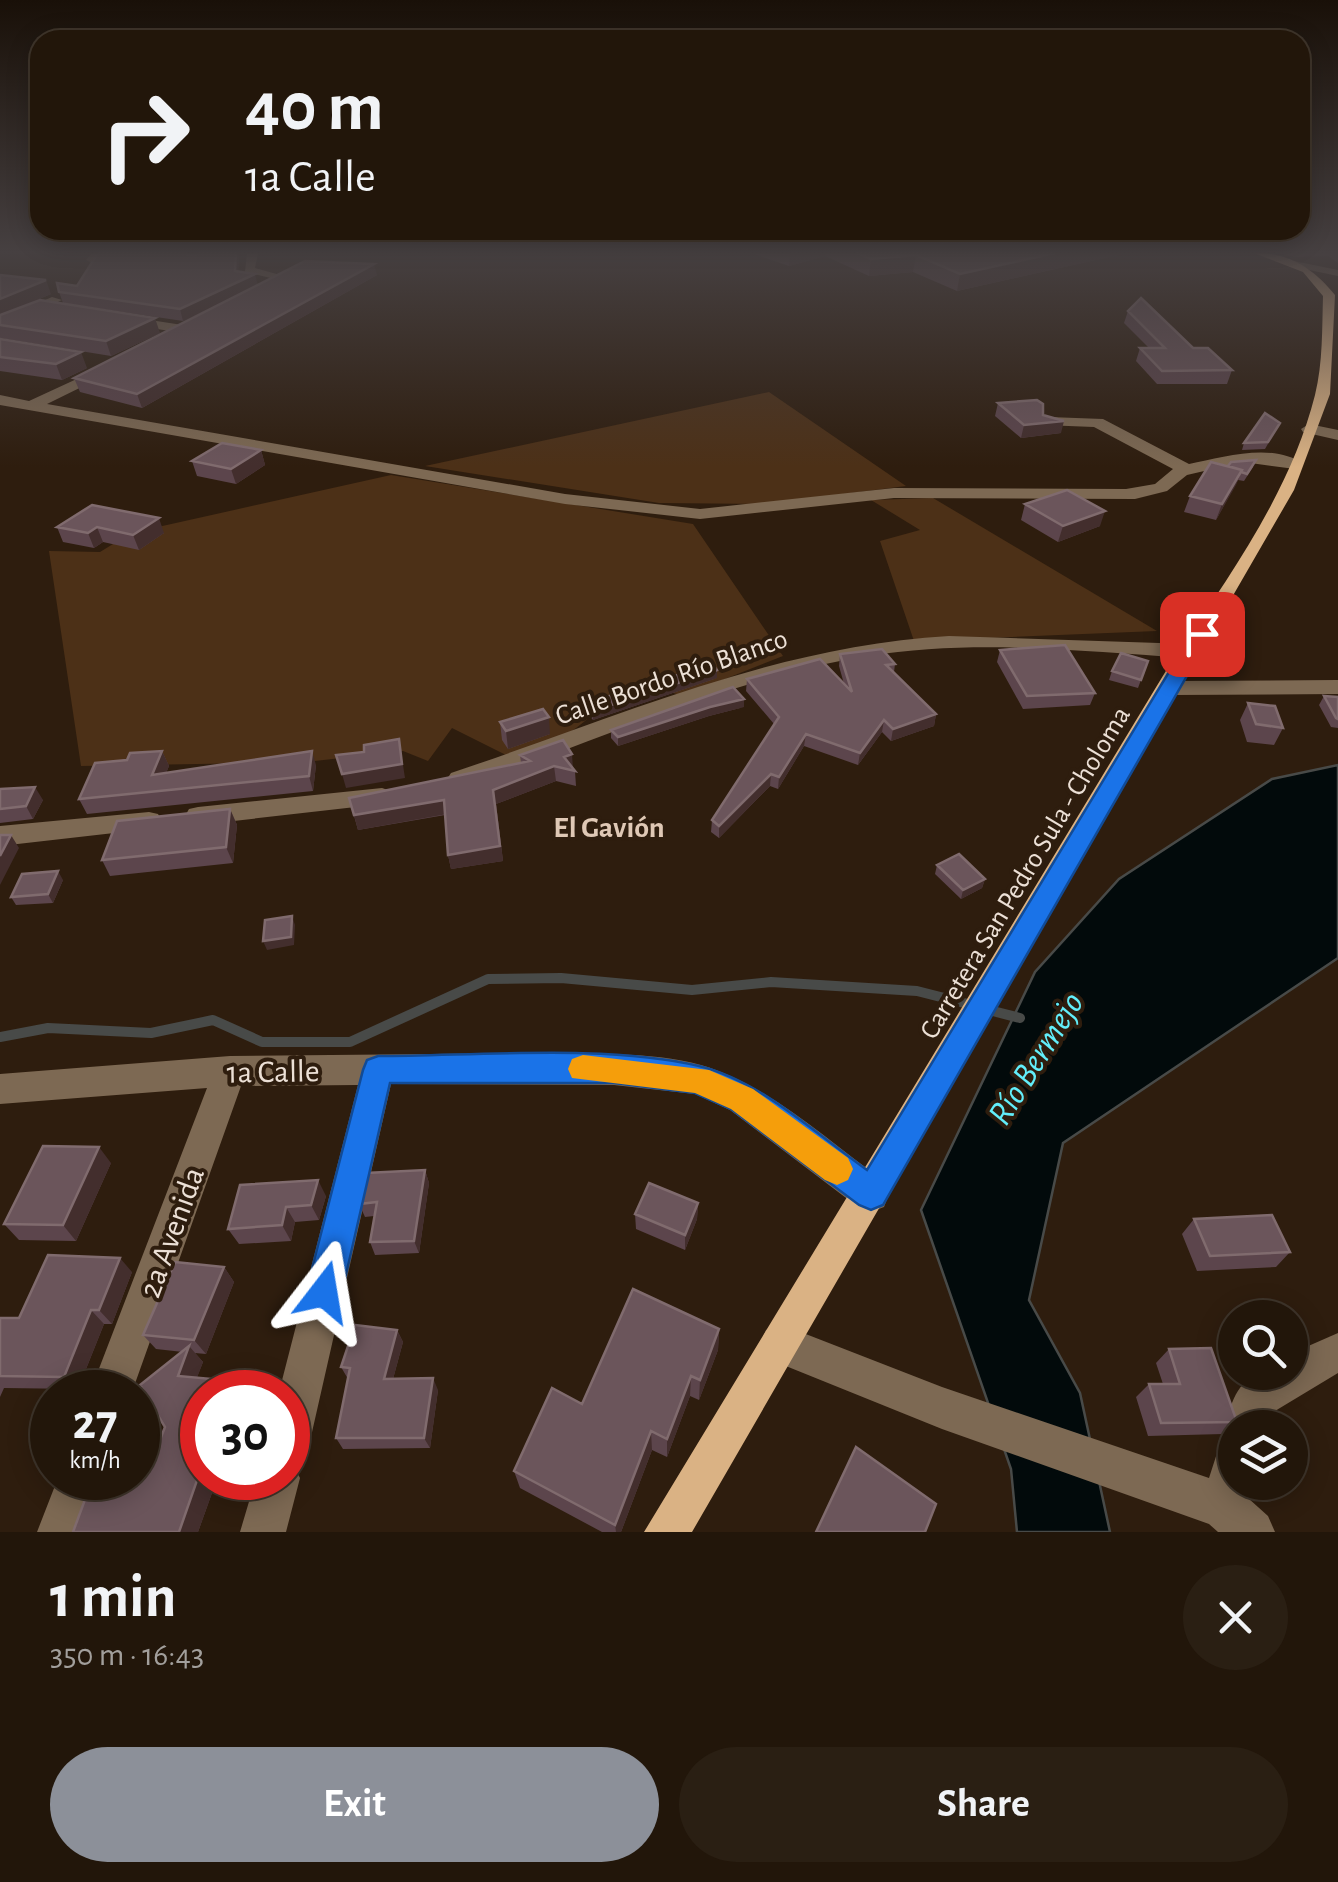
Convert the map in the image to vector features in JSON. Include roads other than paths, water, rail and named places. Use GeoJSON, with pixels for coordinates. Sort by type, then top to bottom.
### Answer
{"type":"FeatureCollection","features":[{"type":"Feature","properties":{"kind":"main road","name":"Carretera San Pedro Sula - Choloma"},"geometry":{"type":"LineString","coordinates":[[667,1532],[1171,688],[1189,651],[1214,617],[1296,464],[1322,398],[1328,366],[1329,324]]}},
{"type":"Feature","properties":{"kind":"street"},"geometry":{"type":"LineString","coordinates":[[152,324],[188,330]]}},
{"type":"Feature","properties":{"kind":"street"},"geometry":{"type":"LineString","coordinates":[[159,344],[200,324]]}},
{"type":"Feature","properties":{"kind":"street"},"geometry":{"type":"LineString","coordinates":[[30,406],[115,365],[77,358]]}},
{"type":"Feature","properties":{"kind":"street"},"geometry":{"type":"LineString","coordinates":[[0,400],[565,499],[700,514],[894,493],[1066,496],[1153,492],[1187,470],[1252,457],[1296,464]]}},
{"type":"Feature","properties":{"kind":"street"},"geometry":{"type":"LineString","coordinates":[[1048,422],[1097,422],[1187,470]]}},
{"type":"Feature","properties":{"kind":"street"},"geometry":{"type":"LineString","coordinates":[[1309,429],[1338,434]]}},
{"type":"Feature","properties":{"kind":"street","name":"Calle Bordo Río Blanco"},"geometry":{"type":"LineString","coordinates":[[437,786],[692,696],[803,662],[874,648],[1037,642],[1189,651]]}},
{"type":"Feature","properties":{"kind":"street"},"geometry":{"type":"LineString","coordinates":[[1171,688],[1338,687]]}},
{"type":"Feature","properties":{"kind":"street"},"geometry":{"type":"LineString","coordinates":[[0,836],[399,794]]}},
{"type":"Feature","properties":{"kind":"street"},"geometry":{"type":"LineString","coordinates":[[305,1370],[378,1070]]}},
{"type":"Feature","properties":{"kind":"street","name":"1a Calle"},"geometry":{"type":"LineString","coordinates":[[0,1089],[230,1071],[614,1070],[698,1080],[742,1099],[871,1194]]}},
{"type":"Feature","properties":{"kind":"street","name":"2a Avenida"},"geometry":{"type":"LineString","coordinates":[[120,1370],[230,1071]]}},
{"type":"Feature","properties":{"kind":"street"},"geometry":{"type":"LineString","coordinates":[[780,1344],[942,1408],[1135,1472],[1218,1495]]}},
{"type":"Feature","properties":{"kind":"street"},"geometry":{"type":"LineString","coordinates":[[1250,1410],[1253,1400],[1323,1357],[1338,1353]]}},
{"type":"Feature","properties":{"kind":"street"},"geometry":{"type":"LineString","coordinates":[[60,1532],[72,1500]]}},
{"type":"Feature","properties":{"kind":"street"},"geometry":{"type":"LineString","coordinates":[[263,1532],[272,1500]]}},
{"type":"Feature","properties":{"kind":"water","name":"Río Bermejo"},"geometry":{"type":"Polygon","coordinates":[[[1338,765],[1338,958],[1063,1143],[1029,1300],[1080,1393],[1110,1532],[1017,1532],[1011,1469],[921,1210],[1035,972],[1119,879],[1272,779],[1338,765]]]}},
{"type":"Feature","properties":{"kind":"waterway"},"geometry":{"type":"LineString","coordinates":[[0,1037],[48,1028],[151,1033],[213,1020],[262,1042],[350,1042],[488,979],[561,978],[692,990],[771,982],[917,991],[972,1005]]}},
{"type":"Feature","properties":{"kind":"waterway","name":"Río Bermejo"},"geometry":{"type":"LineString","coordinates":[[985,1009],[1020,1018]]}},
{"type":"Feature","properties":{"kind":"district","name":"El Gavión"},"geometry":{"type":"Point","coordinates":[609,827]}}]}
